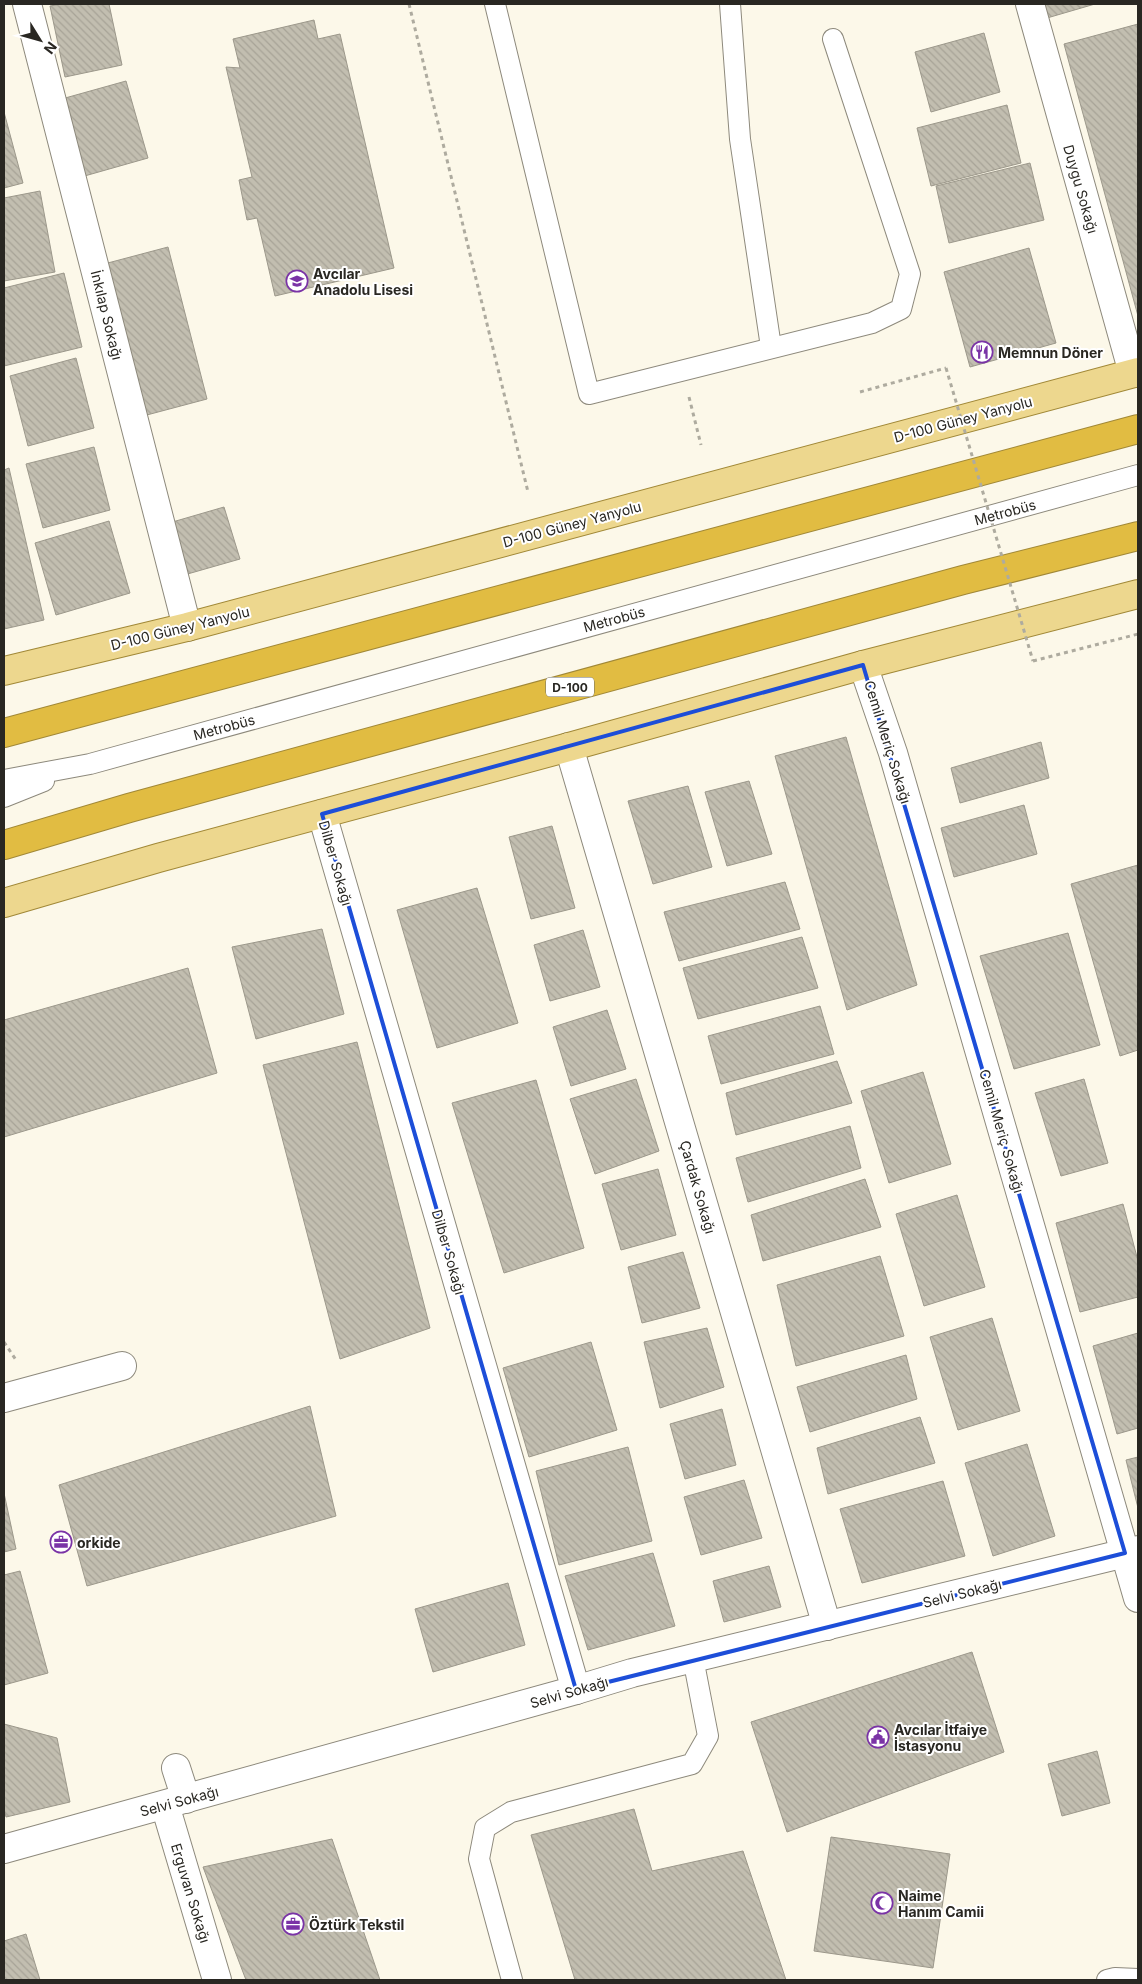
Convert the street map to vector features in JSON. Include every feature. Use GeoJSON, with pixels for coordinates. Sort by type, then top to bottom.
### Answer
{"type":"FeatureCollection","features":[{"type":"Feature","properties":{"kind":"highway"},"geometry":{"type":"LineString","coordinates":[[4,733],[1138,430]]}},
{"type":"Feature","properties":{"kind":"highway","name":"D-100"},"geometry":{"type":"LineString","coordinates":[[4,845],[128,808],[876,604],[1138,536]]}},
{"type":"Feature","properties":{"kind":"main road","name":"D-100 Güney Yanyolu"},"geometry":{"type":"LineString","coordinates":[[4,671],[187,627],[1135,373]]}},
{"type":"Feature","properties":{"kind":"main road"},"geometry":{"type":"LineString","coordinates":[[4,904],[158,858],[863,665],[1138,594]]}},
{"type":"Feature","properties":{"kind":"street","name":"İnkılap Sokağı"},"geometry":{"type":"LineString","coordinates":[[26,4],[187,627]]}},
{"type":"Feature","properties":{"kind":"street","name":"Duygu Sokağı"},"geometry":{"type":"LineString","coordinates":[[1030,4],[1135,373]]}},
{"type":"Feature","properties":{"kind":"street","name":"Cemil Meriç Sokağı"},"geometry":{"type":"LineString","coordinates":[[863,665],[898,772],[1131,1552],[1138,1598]]}},
{"type":"Feature","properties":{"kind":"street","name":"Çardak Sokağı"},"geometry":{"type":"LineString","coordinates":[[568,747],[827,1626]]}},
{"type":"Feature","properties":{"kind":"street","name":"Dilber Sokağı"},"geometry":{"type":"LineString","coordinates":[[322,814],[576,1690]]}},
{"type":"Feature","properties":{"kind":"street"},"geometry":{"type":"LineString","coordinates":[[4,1398],[122,1366]]}},
{"type":"Feature","properties":{"kind":"street","name":"Selvi Sokağı"},"geometry":{"type":"LineString","coordinates":[[4,1849],[632,1673],[1131,1552]]}},
{"type":"Feature","properties":{"kind":"street","name":"Erguvan Sokağı"},"geometry":{"type":"LineString","coordinates":[[176,1768],[175,1802],[217,1980]]}},
{"type":"Feature","properties":{"kind":"lane"},"geometry":{"type":"LineString","coordinates":[[494,4],[589,394],[872,323],[901,309],[910,274],[833,39]]}},
{"type":"Feature","properties":{"kind":"lane"},"geometry":{"type":"LineString","coordinates":[[730,4],[740,139],[771,347]]}},
{"type":"Feature","properties":{"kind":"lane","name":"Metrobüs"},"geometry":{"type":"LineString","coordinates":[[4,780],[90,764],[1138,475]]}},
{"type":"Feature","properties":{"kind":"lane","name":"Metrobüs"},"geometry":{"type":"LineString","coordinates":[[4,797],[90,764]]}},
{"type":"Feature","properties":{"kind":"lane"},"geometry":{"type":"LineString","coordinates":[[512,1980],[479,1859],[484,1828],[511,1812],[692,1764],[708,1736],[693,1658]]}},
{"type":"Feature","properties":{"kind":"lane"},"geometry":{"type":"LineString","coordinates":[[1106,1980],[1115,1978],[1138,1979]]}},
{"type":"Feature","properties":{"kind":"path"},"geometry":{"type":"LineString","coordinates":[[409,4],[528,492]]}},
{"type":"Feature","properties":{"kind":"path"},"geometry":{"type":"LineString","coordinates":[[860,392],[946,368],[1033,661],[1138,634]]}},
{"type":"Feature","properties":{"kind":"path"},"geometry":{"type":"LineString","coordinates":[[682,370],[701,445]]}},
{"type":"Feature","properties":{"kind":"highlighted area"},"geometry":{"type":"Polygon","coordinates":[[[863,665],[1125,1553],[576,1690],[322,814],[863,665]]]}},
{"type":"Feature","properties":{"kind":"building"},"geometry":{"type":"Polygon","coordinates":[[[62,4],[109,4],[122,65],[65,77],[50,6],[62,4]]]}},
{"type":"Feature","properties":{"kind":"building"},"geometry":{"type":"Polygon","coordinates":[[[1043,4],[1095,4],[1047,18],[1043,4]]]}},
{"type":"Feature","properties":{"kind":"building"},"geometry":{"type":"Polygon","coordinates":[[[314,20],[318,39],[340,34],[394,268],[275,296],[257,218],[247,220],[239,180],[252,177],[226,67],[240,68],[233,39],[314,20]]]}},
{"type":"Feature","properties":{"kind":"building"},"geometry":{"type":"Polygon","coordinates":[[[1138,24],[1138,316],[1064,44],[1138,24]]]}},
{"type":"Feature","properties":{"kind":"building"},"geometry":{"type":"Polygon","coordinates":[[[984,33],[1000,92],[931,112],[915,52],[984,33]]]}},
{"type":"Feature","properties":{"kind":"building"},"geometry":{"type":"Polygon","coordinates":[[[126,81],[148,158],[81,177],[58,100],[126,81]]]}},
{"type":"Feature","properties":{"kind":"building"},"geometry":{"type":"Polygon","coordinates":[[[1007,105],[1021,163],[931,186],[917,128],[1007,105]]]}},
{"type":"Feature","properties":{"kind":"building"},"geometry":{"type":"Polygon","coordinates":[[[4,112],[23,183],[4,188],[4,112]]]}},
{"type":"Feature","properties":{"kind":"building"},"geometry":{"type":"Polygon","coordinates":[[[1030,163],[1044,220],[949,243],[936,186],[1030,163]]]}},
{"type":"Feature","properties":{"kind":"building"},"geometry":{"type":"Polygon","coordinates":[[[40,191],[55,272],[4,281],[4,198],[40,191]]]}},
{"type":"Feature","properties":{"kind":"building"},"geometry":{"type":"Polygon","coordinates":[[[168,247],[207,399],[143,416],[104,264],[168,247]]]}},
{"type":"Feature","properties":{"kind":"building"},"geometry":{"type":"Polygon","coordinates":[[[1029,248],[1056,343],[970,367],[944,272],[1029,248]]]}},
{"type":"Feature","properties":{"kind":"building"},"geometry":{"type":"Polygon","coordinates":[[[64,273],[82,347],[4,366],[4,288],[64,273]]]}},
{"type":"Feature","properties":{"kind":"building"},"geometry":{"type":"Polygon","coordinates":[[[76,358],[94,428],[28,446],[10,376],[76,358]]]}},
{"type":"Feature","properties":{"kind":"building"},"geometry":{"type":"Polygon","coordinates":[[[94,447],[110,510],[43,528],[26,464],[94,447]]]}},
{"type":"Feature","properties":{"kind":"building"},"geometry":{"type":"Polygon","coordinates":[[[9,468],[44,620],[4,629],[4,470],[9,468]]]}},
{"type":"Feature","properties":{"kind":"building"},"geometry":{"type":"Polygon","coordinates":[[[224,507],[240,559],[184,575],[169,523],[224,507]]]}},
{"type":"Feature","properties":{"kind":"building"},"geometry":{"type":"Polygon","coordinates":[[[109,521],[130,593],[56,615],[35,543],[109,521]]]}},
{"type":"Feature","properties":{"kind":"building"},"geometry":{"type":"Polygon","coordinates":[[[846,737],[917,985],[847,1010],[775,756],[846,737]]]}},
{"type":"Feature","properties":{"kind":"building"},"geometry":{"type":"Polygon","coordinates":[[[1041,742],[1049,778],[960,803],[951,768],[1041,742]]]}},
{"type":"Feature","properties":{"kind":"building"},"geometry":{"type":"Polygon","coordinates":[[[749,781],[772,854],[727,866],[705,792],[749,781]]]}},
{"type":"Feature","properties":{"kind":"building"},"geometry":{"type":"Polygon","coordinates":[[[688,786],[712,867],[653,884],[628,801],[688,786]]]}},
{"type":"Feature","properties":{"kind":"building"},"geometry":{"type":"Polygon","coordinates":[[[1024,805],[1037,854],[954,877],[941,828],[1024,805]]]}},
{"type":"Feature","properties":{"kind":"building"},"geometry":{"type":"Polygon","coordinates":[[[552,826],[575,908],[531,919],[509,837],[552,826]]]}},
{"type":"Feature","properties":{"kind":"building"},"geometry":{"type":"Polygon","coordinates":[[[1138,865],[1138,1050],[1120,1056],[1071,884],[1138,865]]]}},
{"type":"Feature","properties":{"kind":"building"},"geometry":{"type":"Polygon","coordinates":[[[785,882],[800,929],[679,961],[664,912],[785,882]]]}},
{"type":"Feature","properties":{"kind":"building"},"geometry":{"type":"Polygon","coordinates":[[[477,888],[518,1023],[437,1048],[397,910],[477,888]]]}},
{"type":"Feature","properties":{"kind":"building"},"geometry":{"type":"Polygon","coordinates":[[[322,929],[344,1014],[256,1039],[232,947],[322,929]]]}},
{"type":"Feature","properties":{"kind":"building"},"geometry":{"type":"Polygon","coordinates":[[[583,930],[600,987],[550,1001],[534,945],[583,930]]]}},
{"type":"Feature","properties":{"kind":"building"},"geometry":{"type":"Polygon","coordinates":[[[1068,933],[1100,1045],[1014,1069],[980,956],[1068,933]]]}},
{"type":"Feature","properties":{"kind":"building"},"geometry":{"type":"Polygon","coordinates":[[[802,937],[818,988],[698,1019],[683,968],[802,937]]]}},
{"type":"Feature","properties":{"kind":"building"},"geometry":{"type":"Polygon","coordinates":[[[188,968],[217,1073],[4,1137],[4,1020],[188,968]]]}},
{"type":"Feature","properties":{"kind":"building"},"geometry":{"type":"Polygon","coordinates":[[[820,1006],[834,1054],[721,1084],[708,1036],[820,1006]]]}},
{"type":"Feature","properties":{"kind":"building"},"geometry":{"type":"Polygon","coordinates":[[[607,1010],[626,1069],[571,1086],[553,1027],[607,1010]]]}},
{"type":"Feature","properties":{"kind":"building"},"geometry":{"type":"Polygon","coordinates":[[[357,1042],[430,1328],[340,1359],[263,1065],[357,1042]]]}},
{"type":"Feature","properties":{"kind":"building"},"geometry":{"type":"Polygon","coordinates":[[[837,1061],[852,1103],[736,1135],[726,1093],[837,1061]]]}},
{"type":"Feature","properties":{"kind":"building"},"geometry":{"type":"Polygon","coordinates":[[[923,1072],[951,1164],[889,1183],[861,1091],[923,1072]]]}},
{"type":"Feature","properties":{"kind":"building"},"geometry":{"type":"Polygon","coordinates":[[[636,1079],[659,1151],[595,1174],[570,1099],[636,1079]]]}},
{"type":"Feature","properties":{"kind":"building"},"geometry":{"type":"Polygon","coordinates":[[[1084,1079],[1108,1163],[1061,1176],[1035,1093],[1084,1079]]]}},
{"type":"Feature","properties":{"kind":"building"},"geometry":{"type":"Polygon","coordinates":[[[536,1080],[584,1248],[504,1273],[452,1103],[536,1080]]]}},
{"type":"Feature","properties":{"kind":"building"},"geometry":{"type":"Polygon","coordinates":[[[850,1126],[861,1168],[748,1202],[736,1158],[850,1126]]]}},
{"type":"Feature","properties":{"kind":"building"},"geometry":{"type":"Polygon","coordinates":[[[658,1169],[676,1235],[621,1250],[602,1184],[658,1169]]]}},
{"type":"Feature","properties":{"kind":"building"},"geometry":{"type":"Polygon","coordinates":[[[865,1179],[881,1227],[763,1261],[751,1215],[865,1179]]]}},
{"type":"Feature","properties":{"kind":"building"},"geometry":{"type":"Polygon","coordinates":[[[957,1195],[985,1287],[924,1306],[896,1214],[957,1195]]]}},
{"type":"Feature","properties":{"kind":"building"},"geometry":{"type":"Polygon","coordinates":[[[1123,1204],[1138,1261],[1138,1297],[1080,1312],[1056,1223],[1123,1204]]]}},
{"type":"Feature","properties":{"kind":"building"},"geometry":{"type":"Polygon","coordinates":[[[683,1252],[700,1308],[642,1323],[628,1267],[683,1252]]]}},
{"type":"Feature","properties":{"kind":"building"},"geometry":{"type":"Polygon","coordinates":[[[880,1256],[904,1336],[796,1366],[777,1285],[880,1256]]]}},
{"type":"Feature","properties":{"kind":"building"},"geometry":{"type":"Polygon","coordinates":[[[992,1318],[1020,1411],[958,1430],[930,1337],[992,1318]]]}},
{"type":"Feature","properties":{"kind":"building"},"geometry":{"type":"Polygon","coordinates":[[[707,1328],[724,1387],[660,1408],[644,1342],[707,1328]]]}},
{"type":"Feature","properties":{"kind":"building"},"geometry":{"type":"Polygon","coordinates":[[[1138,1333],[1138,1428],[1117,1434],[1093,1346],[1138,1333]]]}},
{"type":"Feature","properties":{"kind":"building"},"geometry":{"type":"Polygon","coordinates":[[[591,1342],[617,1430],[529,1457],[503,1368],[591,1342]]]}},
{"type":"Feature","properties":{"kind":"building"},"geometry":{"type":"Polygon","coordinates":[[[906,1355],[917,1399],[810,1432],[797,1387],[906,1355]]]}},
{"type":"Feature","properties":{"kind":"building"},"geometry":{"type":"Polygon","coordinates":[[[310,1406],[336,1516],[87,1586],[59,1485],[310,1406]]]}},
{"type":"Feature","properties":{"kind":"building"},"geometry":{"type":"Polygon","coordinates":[[[722,1409],[736,1465],[685,1479],[670,1424],[722,1409]]]}},
{"type":"Feature","properties":{"kind":"building"},"geometry":{"type":"Polygon","coordinates":[[[920,1417],[935,1463],[828,1494],[817,1448],[920,1417]]]}},
{"type":"Feature","properties":{"kind":"building"},"geometry":{"type":"Polygon","coordinates":[[[1027,1444],[1055,1536],[993,1556],[965,1463],[1027,1444]]]}},
{"type":"Feature","properties":{"kind":"building"},"geometry":{"type":"Polygon","coordinates":[[[628,1447],[652,1541],[559,1565],[536,1471],[628,1447]]]}},
{"type":"Feature","properties":{"kind":"building"},"geometry":{"type":"Polygon","coordinates":[[[1138,1457],[1138,1508],[1126,1460],[1138,1457]]]}},
{"type":"Feature","properties":{"kind":"building"},"geometry":{"type":"Polygon","coordinates":[[[744,1480],[762,1538],[701,1555],[684,1497],[744,1480]]]}},
{"type":"Feature","properties":{"kind":"building"},"geometry":{"type":"Polygon","coordinates":[[[943,1481],[965,1556],[862,1583],[840,1509],[943,1481]]]}},
{"type":"Feature","properties":{"kind":"building"},"geometry":{"type":"Polygon","coordinates":[[[4,1493],[16,1549],[4,1552],[4,1493]]]}},
{"type":"Feature","properties":{"kind":"building"},"geometry":{"type":"Polygon","coordinates":[[[653,1553],[675,1626],[588,1650],[565,1576],[653,1553]]]}},
{"type":"Feature","properties":{"kind":"building"},"geometry":{"type":"Polygon","coordinates":[[[769,1566],[781,1607],[724,1622],[713,1581],[769,1566]]]}},
{"type":"Feature","properties":{"kind":"building"},"geometry":{"type":"Polygon","coordinates":[[[20,1571],[48,1673],[4,1685],[4,1575],[20,1571]]]}},
{"type":"Feature","properties":{"kind":"building"},"geometry":{"type":"Polygon","coordinates":[[[508,1583],[525,1645],[433,1672],[415,1609],[508,1583]]]}},
{"type":"Feature","properties":{"kind":"building","name":"Avcılar İtfaiye İstasyonu"},"geometry":{"type":"Polygon","coordinates":[[[972,1652],[1004,1752],[787,1832],[751,1722],[972,1652]]]}},
{"type":"Feature","properties":{"kind":"building"},"geometry":{"type":"Polygon","coordinates":[[[4,1724],[57,1738],[70,1802],[6,1817],[4,1809],[4,1724]]]}},
{"type":"Feature","properties":{"kind":"building"},"geometry":{"type":"Polygon","coordinates":[[[1097,1751],[1110,1803],[1062,1816],[1048,1764],[1097,1751]]]}},
{"type":"Feature","properties":{"kind":"building"},"geometry":{"type":"Polygon","coordinates":[[[634,1809],[652,1871],[743,1851],[786,1980],[575,1980],[531,1835],[634,1809]]]}},
{"type":"Feature","properties":{"kind":"building","name":"Naime Hanım Camii"},"geometry":{"type":"Polygon","coordinates":[[[831,1837],[950,1854],[933,1968],[814,1951],[831,1837]]]}},
{"type":"Feature","properties":{"kind":"building","name":"Öztürk Tekstil"},"geometry":{"type":"Polygon","coordinates":[[[332,1839],[380,1980],[246,1980],[203,1867],[332,1839]]]}},
{"type":"Feature","properties":{"kind":"building"},"geometry":{"type":"Polygon","coordinates":[[[26,1934],[40,1980],[4,1980],[4,1941],[26,1934]]]}},
{"type":"Feature","properties":{"kind":"place","name":"Avcılar Anadolu Lisesi"},"geometry":{"type":"Point","coordinates":[297,281]}},
{"type":"Feature","properties":{"kind":"place","name":"Memnun Döner"},"geometry":{"type":"Point","coordinates":[982,352]}},
{"type":"Feature","properties":{"kind":"place","name":"orkide"},"geometry":{"type":"Point","coordinates":[61,1542]}},
{"type":"Feature","properties":{"kind":"place","name":"Avcılar İtfaiye İstasyonu"},"geometry":{"type":"Point","coordinates":[878,1737]}},
{"type":"Feature","properties":{"kind":"place","name":"Naime Hanım Camii"},"geometry":{"type":"Point","coordinates":[882,1903]}},
{"type":"Feature","properties":{"kind":"place","name":"Öztürk Tekstil"},"geometry":{"type":"Point","coordinates":[293,1924]}}]}
